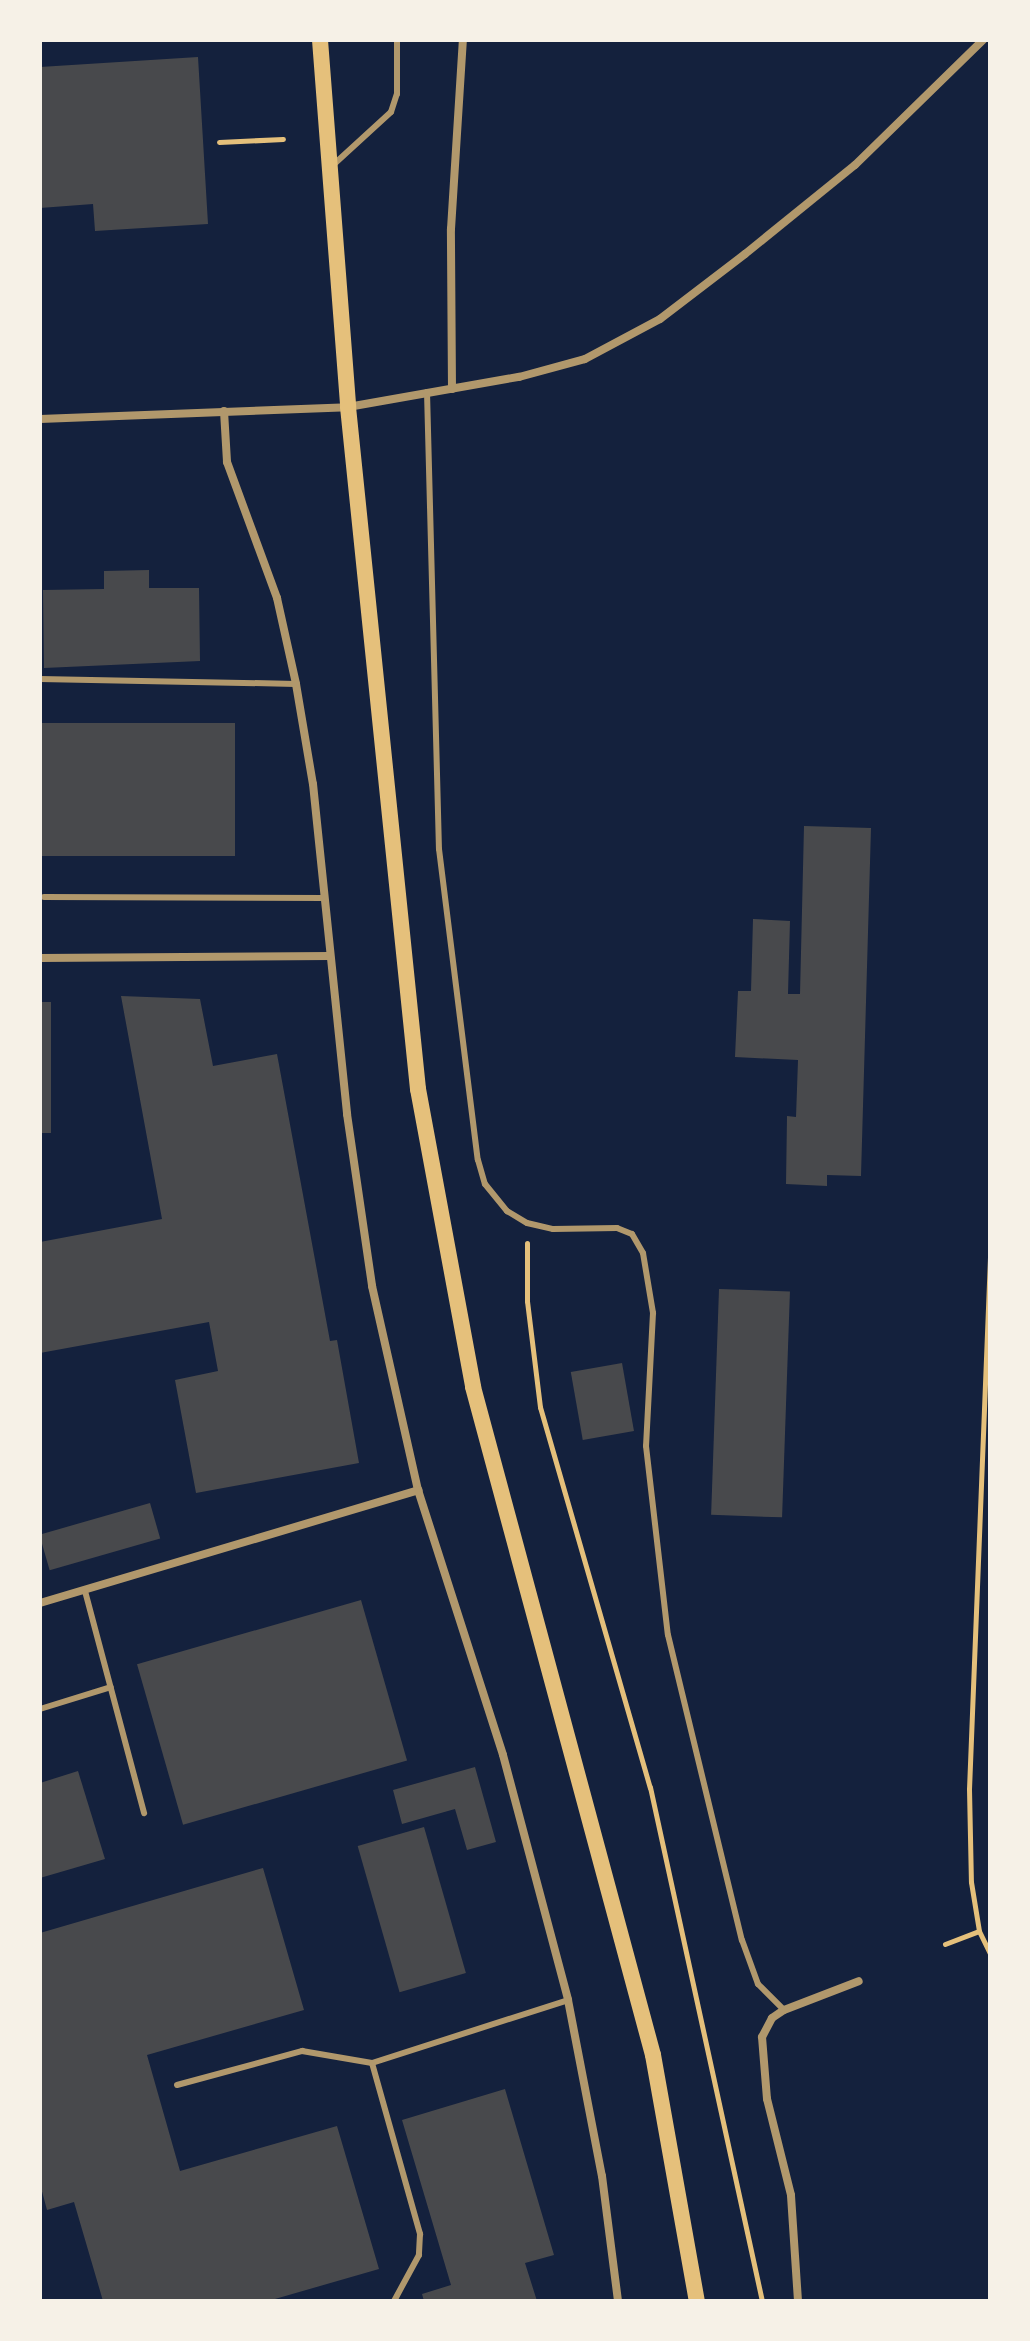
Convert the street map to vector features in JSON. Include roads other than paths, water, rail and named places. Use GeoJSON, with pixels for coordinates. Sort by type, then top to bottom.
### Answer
{"type":"FeatureCollection","features":[{"type":"Feature","properties":{"kind":"main road"},"geometry":{"type":"LineString","coordinates":[[320,40],[348,407],[403,967],[438,1207],[473,1387],[653,2055],[697,2301]]}},
{"type":"Feature","properties":{"kind":"street"},"geometry":{"type":"LineString","coordinates":[[452,389],[451,229],[463,40]]}},
{"type":"Feature","properties":{"kind":"street"},"geometry":{"type":"LineString","coordinates":[[40,419],[348,407],[452,389],[585,359],[660,319],[855,165],[983,40]]}},
{"type":"Feature","properties":{"kind":"street"},"geometry":{"type":"LineString","coordinates":[[224,411],[227,462],[277,598],[296,684],[372,1286],[418,1490],[503,1755],[568,2000],[602,2176],[618,2301]]}},
{"type":"Feature","properties":{"kind":"street"},"geometry":{"type":"LineString","coordinates":[[40,958],[330,956]]}},
{"type":"Feature","properties":{"kind":"street"},"geometry":{"type":"LineString","coordinates":[[40,1603],[418,1490]]}},
{"type":"Feature","properties":{"kind":"street"},"geometry":{"type":"LineString","coordinates":[[798,2301],[791,2195],[760,2054],[772,2018],[784,2010],[859,1981]]}},
{"type":"Feature","properties":{"kind":"lane"},"geometry":{"type":"LineString","coordinates":[[330,168],[391,112],[397,94],[397,40]]}},
{"type":"Feature","properties":{"kind":"lane"},"geometry":{"type":"LineString","coordinates":[[427,392],[439,849],[470,1119],[485,1184],[507,1211],[527,1223],[553,1229],[617,1228],[632,1234],[643,1253],[653,1313],[646,1446],[668,1635],[742,1940],[758,1984],[784,2010]]}},
{"type":"Feature","properties":{"kind":"lane"},"geometry":{"type":"LineString","coordinates":[[40,679],[296,684]]}},
{"type":"Feature","properties":{"kind":"lane"},"geometry":{"type":"LineString","coordinates":[[44,897],[324,898]]}},
{"type":"Feature","properties":{"kind":"lane"},"geometry":{"type":"LineString","coordinates":[[85,1591],[144,1813]]}},
{"type":"Feature","properties":{"kind":"lane"},"geometry":{"type":"LineString","coordinates":[[40,1709],[111,1687]]}},
{"type":"Feature","properties":{"kind":"lane"},"geometry":{"type":"LineString","coordinates":[[177,2085],[302,2051],[372,2063],[568,2000]]}},
{"type":"Feature","properties":{"kind":"lane"},"geometry":{"type":"LineString","coordinates":[[372,2063],[420,2234],[419,2255],[394,2301]]}}]}
